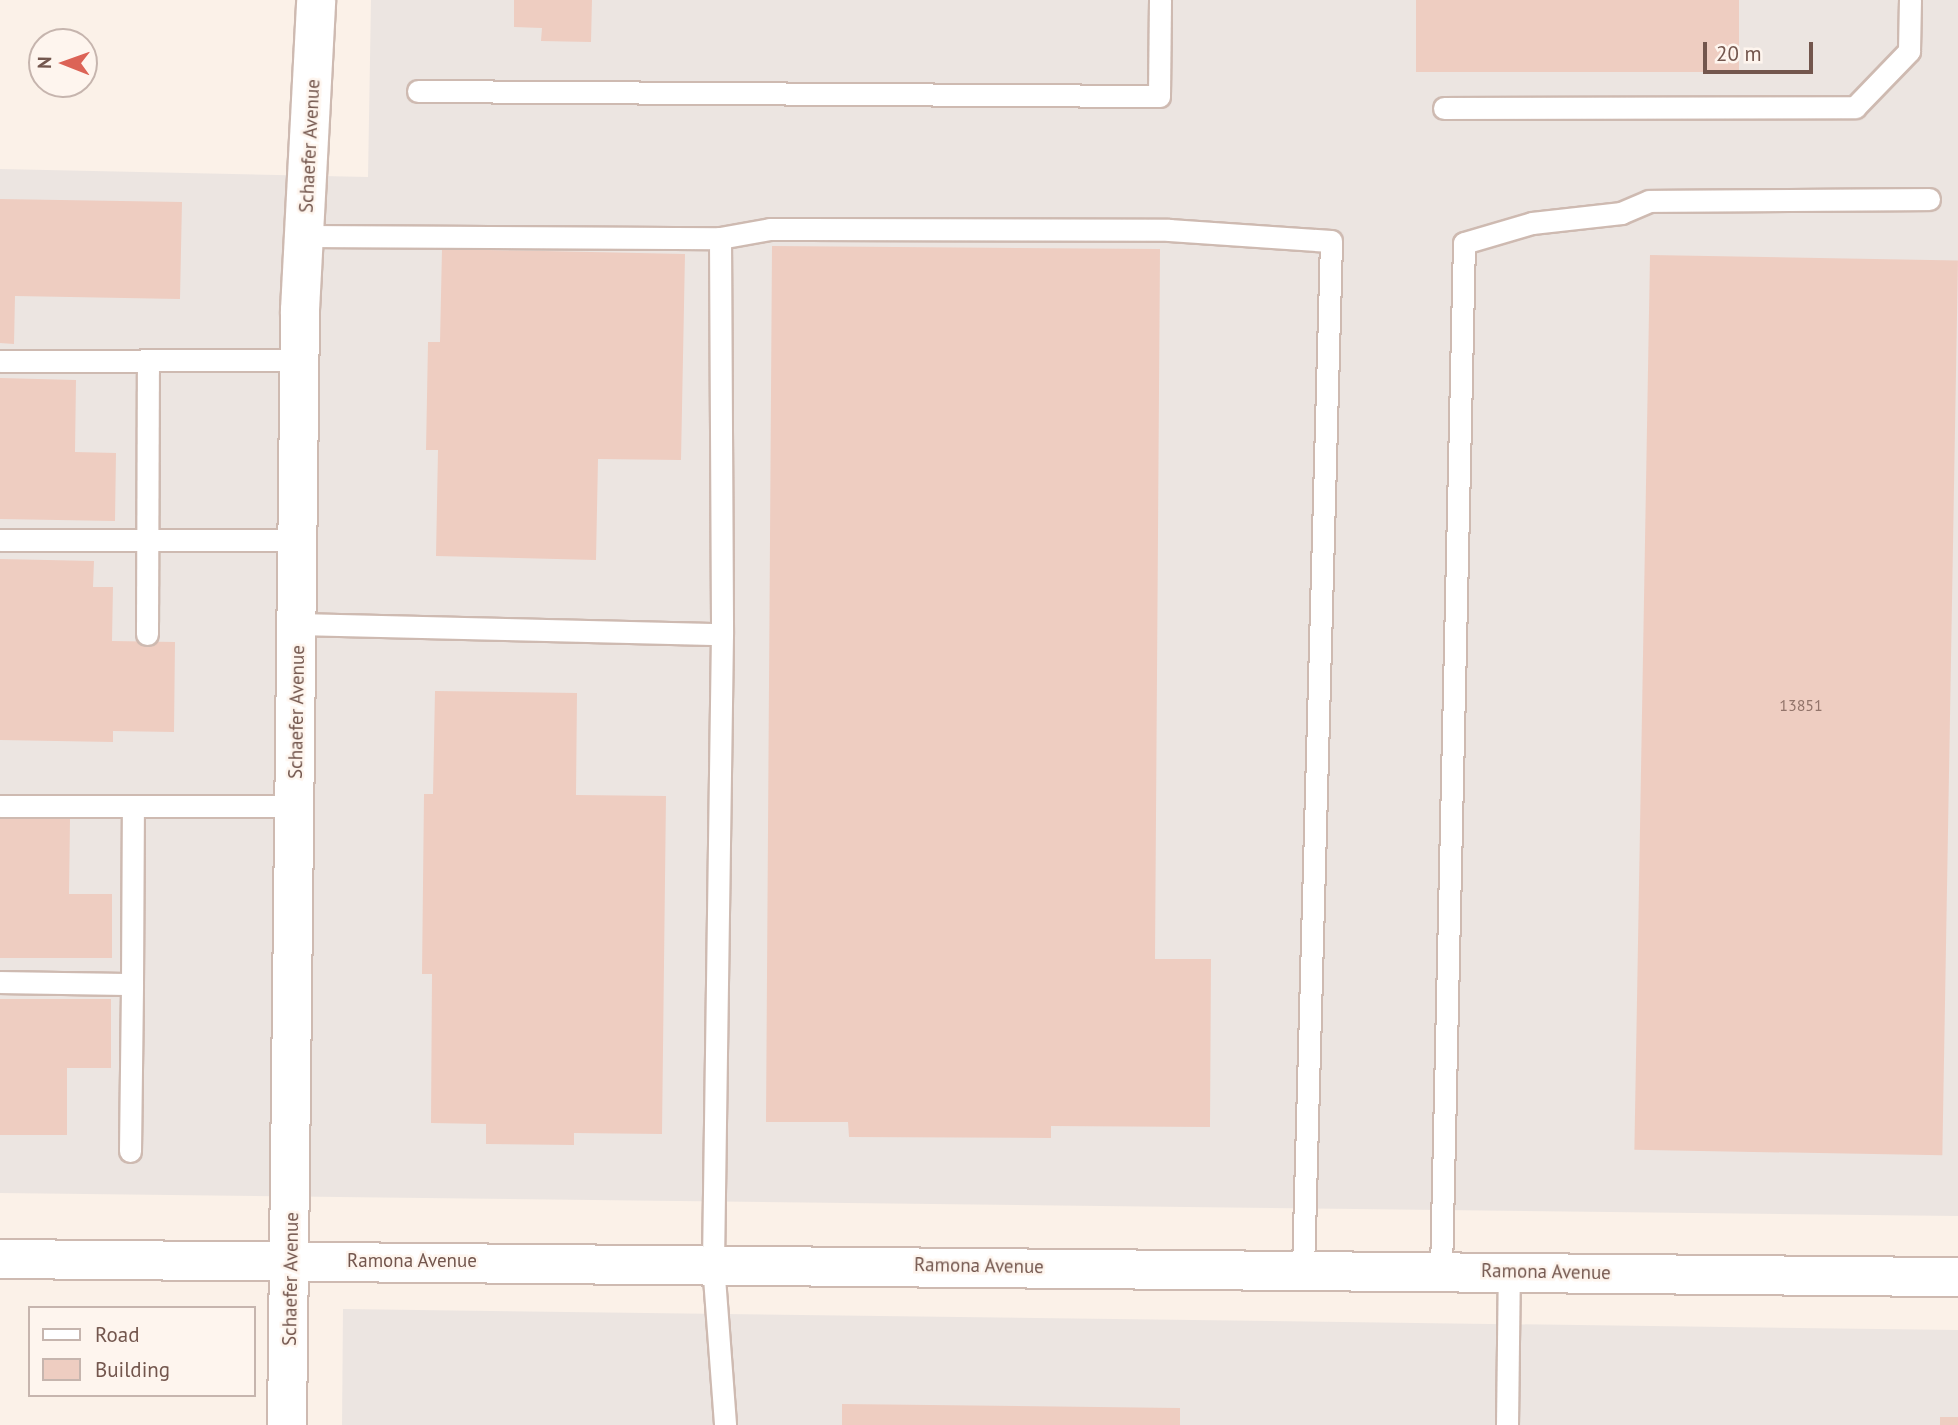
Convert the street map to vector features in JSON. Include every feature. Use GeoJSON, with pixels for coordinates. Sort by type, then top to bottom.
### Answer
{"type":"FeatureCollection","features":[{"type":"Feature","properties":{"kind":"main road","name":"Schaefer Avenue"},"geometry":{"type":"LineString","coordinates":[[287,1425],[292,1261],[300,360],[316,0]]}},
{"type":"Feature","properties":{"kind":"main road","name":"Ramona Avenue"},"geometry":{"type":"LineString","coordinates":[[0,1259],[1958,1277]]}},
{"type":"Feature","properties":{"kind":"lane"},"geometry":{"type":"LineString","coordinates":[[418,91],[1159,96],[1160,0]]}},
{"type":"Feature","properties":{"kind":"lane"},"geometry":{"type":"LineString","coordinates":[[1444,108],[1855,107],[1909,51],[1910,0]]}},
{"type":"Feature","properties":{"kind":"lane"},"geometry":{"type":"LineString","coordinates":[[1441,1271],[1464,243],[1532,223],[1621,214],[1648,201],[1929,200]]}},
{"type":"Feature","properties":{"kind":"lane"},"geometry":{"type":"LineString","coordinates":[[305,236],[720,238],[770,229],[1141,230],[1331,241],[1303,1270]]}},
{"type":"Feature","properties":{"kind":"lane"},"geometry":{"type":"LineString","coordinates":[[720,238],[722,634],[713,1264],[725,1425]]}},
{"type":"Feature","properties":{"kind":"lane"},"geometry":{"type":"LineString","coordinates":[[0,361],[148,363],[300,360]]}},
{"type":"Feature","properties":{"kind":"lane"},"geometry":{"type":"LineString","coordinates":[[147,634],[148,363]]}},
{"type":"Feature","properties":{"kind":"lane"},"geometry":{"type":"LineString","coordinates":[[0,540],[299,540]]}},
{"type":"Feature","properties":{"kind":"lane"},"geometry":{"type":"LineString","coordinates":[[298,624],[722,634]]}},
{"type":"Feature","properties":{"kind":"lane"},"geometry":{"type":"LineString","coordinates":[[0,806],[296,806]]}},
{"type":"Feature","properties":{"kind":"lane"},"geometry":{"type":"LineString","coordinates":[[130,1151],[133,806]]}},
{"type":"Feature","properties":{"kind":"lane"},"geometry":{"type":"LineString","coordinates":[[0,982],[132,984]]}},
{"type":"Feature","properties":{"kind":"lane"},"geometry":{"type":"LineString","coordinates":[[1507,1425],[1509,1272]]}},
{"type":"Feature","properties":{"kind":"shaded area"},"geometry":{"type":"Polygon","coordinates":[[[371,0],[1958,0],[1958,1216],[0,1193],[0,169],[368,177],[371,0]]]}},
{"type":"Feature","properties":{"kind":"shaded area"},"geometry":{"type":"Polygon","coordinates":[[[343,1309],[1958,1330],[1958,1425],[342,1425],[343,1309]]]}},
{"type":"Feature","properties":{"kind":"building"},"geometry":{"type":"Polygon","coordinates":[[[514,0],[592,0],[591,42],[541,41],[542,28],[514,27],[514,0]]]}},
{"type":"Feature","properties":{"kind":"building"},"geometry":{"type":"Polygon","coordinates":[[[1416,0],[1739,0],[1739,72],[1416,72],[1416,0]]]}},
{"type":"Feature","properties":{"kind":"building"},"geometry":{"type":"Polygon","coordinates":[[[0,199],[182,202],[180,299],[15,296],[14,344],[0,343],[0,199]]]}},
{"type":"Feature","properties":{"kind":"building"},"geometry":{"type":"Polygon","coordinates":[[[772,246],[1160,249],[1155,959],[1211,959],[1210,1127],[1051,1126],[1051,1138],[849,1137],[848,1122],[766,1122],[772,246]]]}},
{"type":"Feature","properties":{"kind":"building"},"geometry":{"type":"Polygon","coordinates":[[[442,249],[685,254],[681,460],[598,459],[596,560],[436,556],[438,450],[426,450],[428,342],[440,342],[442,249]]]}},
{"type":"Feature","properties":{"kind":"building"},"geometry":{"type":"Polygon","coordinates":[[[1650,255],[1958,260],[1942,1155],[1634,1150],[1650,255]]]}},
{"type":"Feature","properties":{"kind":"building"},"geometry":{"type":"Polygon","coordinates":[[[0,378],[76,380],[75,452],[116,453],[115,521],[0,519],[0,378]]]}},
{"type":"Feature","properties":{"kind":"building"},"geometry":{"type":"Polygon","coordinates":[[[0,559],[94,561],[93,587],[113,587],[112,641],[175,642],[174,732],[113,731],[113,742],[0,740],[0,559]]]}},
{"type":"Feature","properties":{"kind":"building"},"geometry":{"type":"Polygon","coordinates":[[[435,691],[577,693],[576,795],[666,796],[662,1134],[574,1133],[574,1145],[486,1144],[486,1124],[431,1123],[432,974],[422,974],[424,794],[433,794],[435,691]]]}},
{"type":"Feature","properties":{"kind":"building"},"geometry":{"type":"Polygon","coordinates":[[[0,819],[70,819],[69,894],[112,894],[112,958],[0,958],[0,819]]]}},
{"type":"Feature","properties":{"kind":"building"},"geometry":{"type":"Polygon","coordinates":[[[0,999],[111,999],[111,1068],[67,1068],[67,1135],[0,1135],[0,999]]]}},
{"type":"Feature","properties":{"kind":"building"},"geometry":{"type":"Polygon","coordinates":[[[842,1404],[1180,1408],[1180,1425],[842,1425],[842,1404]]]}},
{"type":"Feature","properties":{"kind":"building"},"geometry":{"type":"Polygon","coordinates":[[[1940,1417],[1958,1417],[1958,1425],[1940,1425],[1940,1417]]]}}]}
